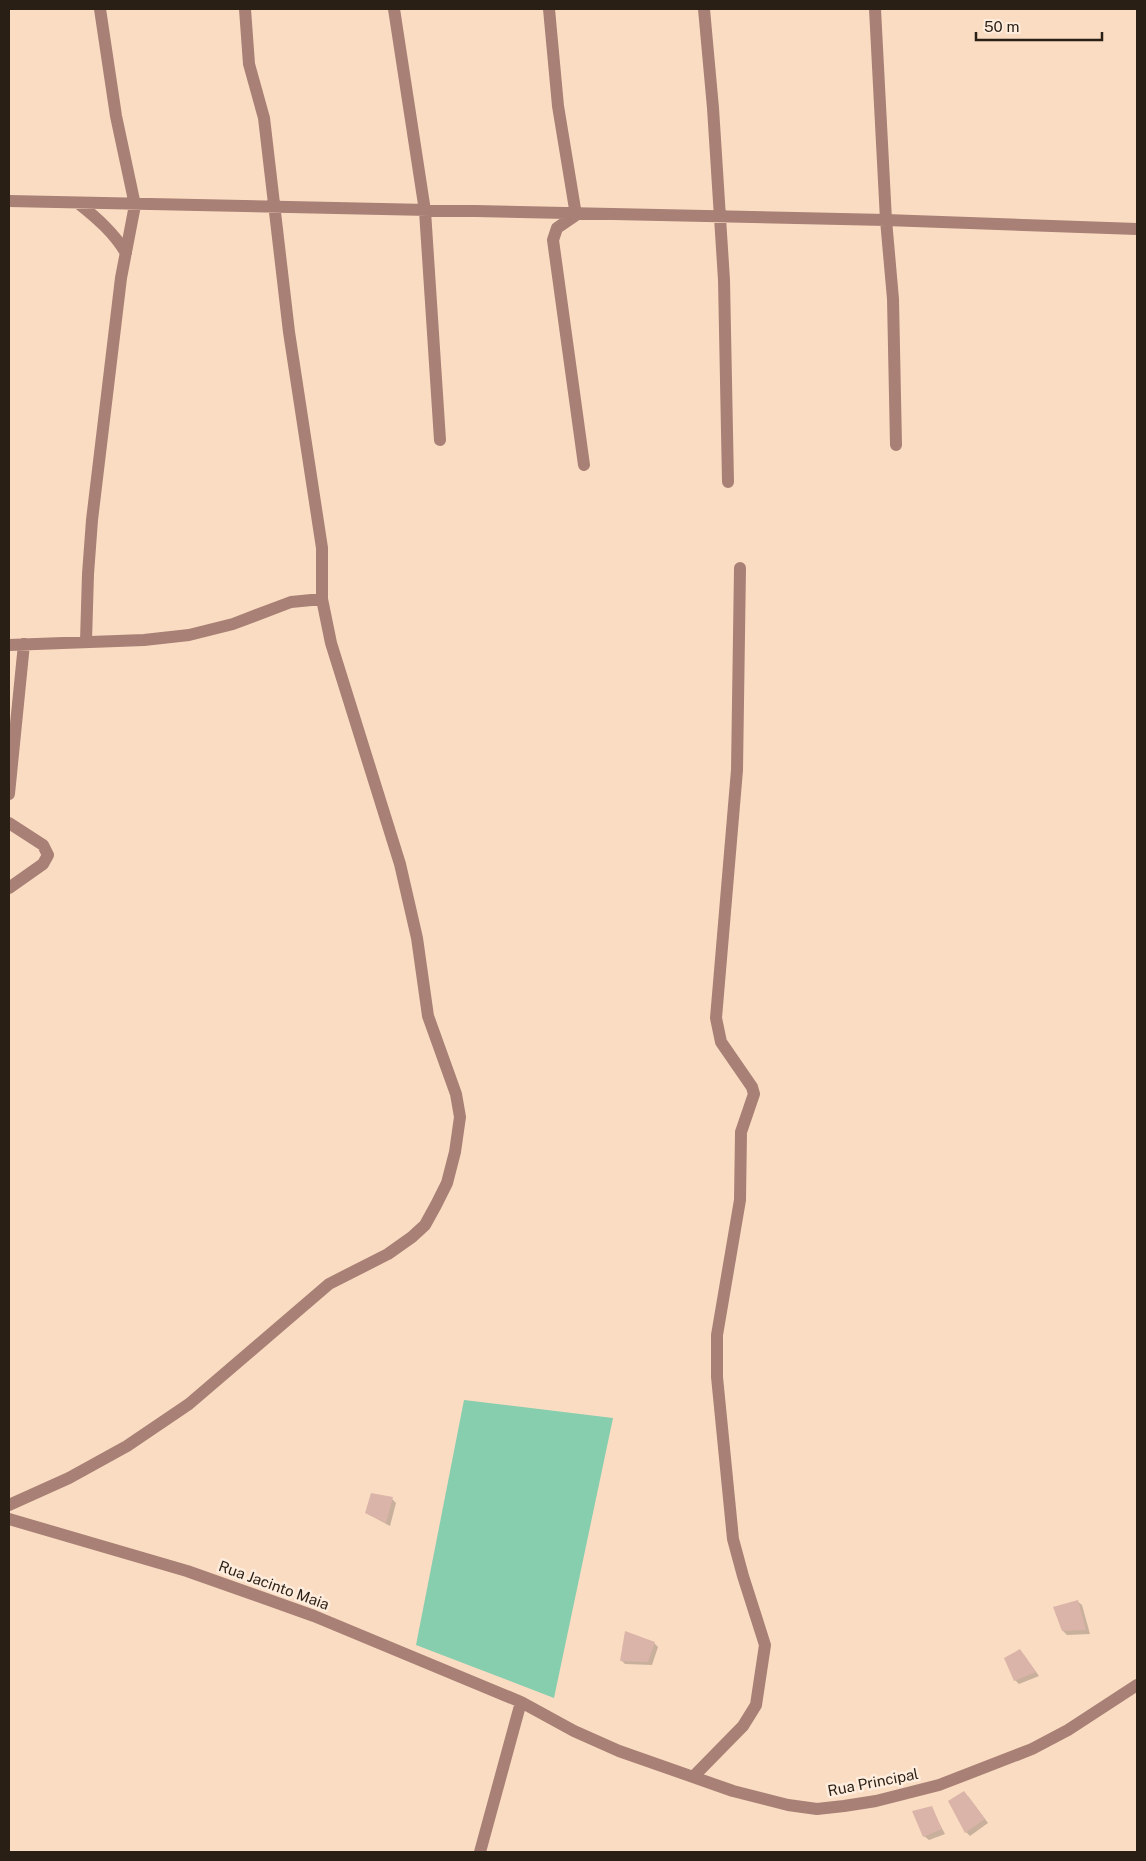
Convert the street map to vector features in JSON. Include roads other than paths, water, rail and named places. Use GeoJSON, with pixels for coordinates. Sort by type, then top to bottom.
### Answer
{"type":"FeatureCollection","features":[{"type":"Feature","properties":{"kind":"street"},"geometry":{"type":"LineString","coordinates":[[86,641],[92,520],[126,253],[135,205],[116,116],[100,9]]}},
{"type":"Feature","properties":{"kind":"street"},"geometry":{"type":"LineString","coordinates":[[9,1505],[69,1478],[127,1446],[189,1404],[329,1284],[388,1254],[412,1237],[424,1225],[447,1183],[455,1152],[460,1116],[456,1094],[428,1016],[418,938],[400,864],[330,643],[322,599],[322,548],[289,332],[264,118],[249,64],[244,9]]}},
{"type":"Feature","properties":{"kind":"street"},"geometry":{"type":"LineString","coordinates":[[394,9],[425,211],[440,440]]}},
{"type":"Feature","properties":{"kind":"street"},"geometry":{"type":"LineString","coordinates":[[549,9],[558,106],[576,215]]}},
{"type":"Feature","properties":{"kind":"street"},"geometry":{"type":"LineString","coordinates":[[704,9],[713,108],[724,280],[728,482]]}},
{"type":"Feature","properties":{"kind":"street"},"geometry":{"type":"LineString","coordinates":[[875,9],[886,220],[893,299],[896,445]]}},
{"type":"Feature","properties":{"kind":"street"},"geometry":{"type":"LineString","coordinates":[[9,201],[135,205],[275,206],[576,215],[886,220],[1137,229]]}},
{"type":"Feature","properties":{"kind":"street"},"geometry":{"type":"LineString","coordinates":[[78,203],[118,240],[126,253]]}},
{"type":"Feature","properties":{"kind":"street"},"geometry":{"type":"LineString","coordinates":[[576,215],[557,228],[553,240],[584,465]]}},
{"type":"Feature","properties":{"kind":"street"},"geometry":{"type":"LineString","coordinates":[[693,1777],[743,1726],[756,1705],[765,1645],[743,1576],[734,1539],[718,1377],[717,1335],[740,1200],[741,1132],[754,1094],[752,1087],[721,1042],[716,1018],[737,770],[740,568]]}},
{"type":"Feature","properties":{"kind":"street"},"geometry":{"type":"LineString","coordinates":[[9,645],[144,640],[189,635],[233,624],[291,602],[322,599]]}},
{"type":"Feature","properties":{"kind":"street"},"geometry":{"type":"LineString","coordinates":[[9,794],[24,644]]}},
{"type":"Feature","properties":{"kind":"street"},"geometry":{"type":"LineString","coordinates":[[9,823],[43,845],[48,855],[43,864],[9,888]]}},
{"type":"Feature","properties":{"kind":"street","name":"Rua Jacinto Maia"},"geometry":{"type":"LineString","coordinates":[[9,1519],[187,1571],[305,1613],[364,1635],[520,1702]]}},
{"type":"Feature","properties":{"kind":"street","name":"Rua Principal"},"geometry":{"type":"LineString","coordinates":[[520,1702],[574,1731],[619,1751],[752,1796],[807,1807],[844,1806],[876,1801],[939,1785],[1032,1749],[1068,1730],[1137,1685]]}},
{"type":"Feature","properties":{"kind":"street"},"geometry":{"type":"LineString","coordinates":[[480,1852],[520,1702]]}}]}
